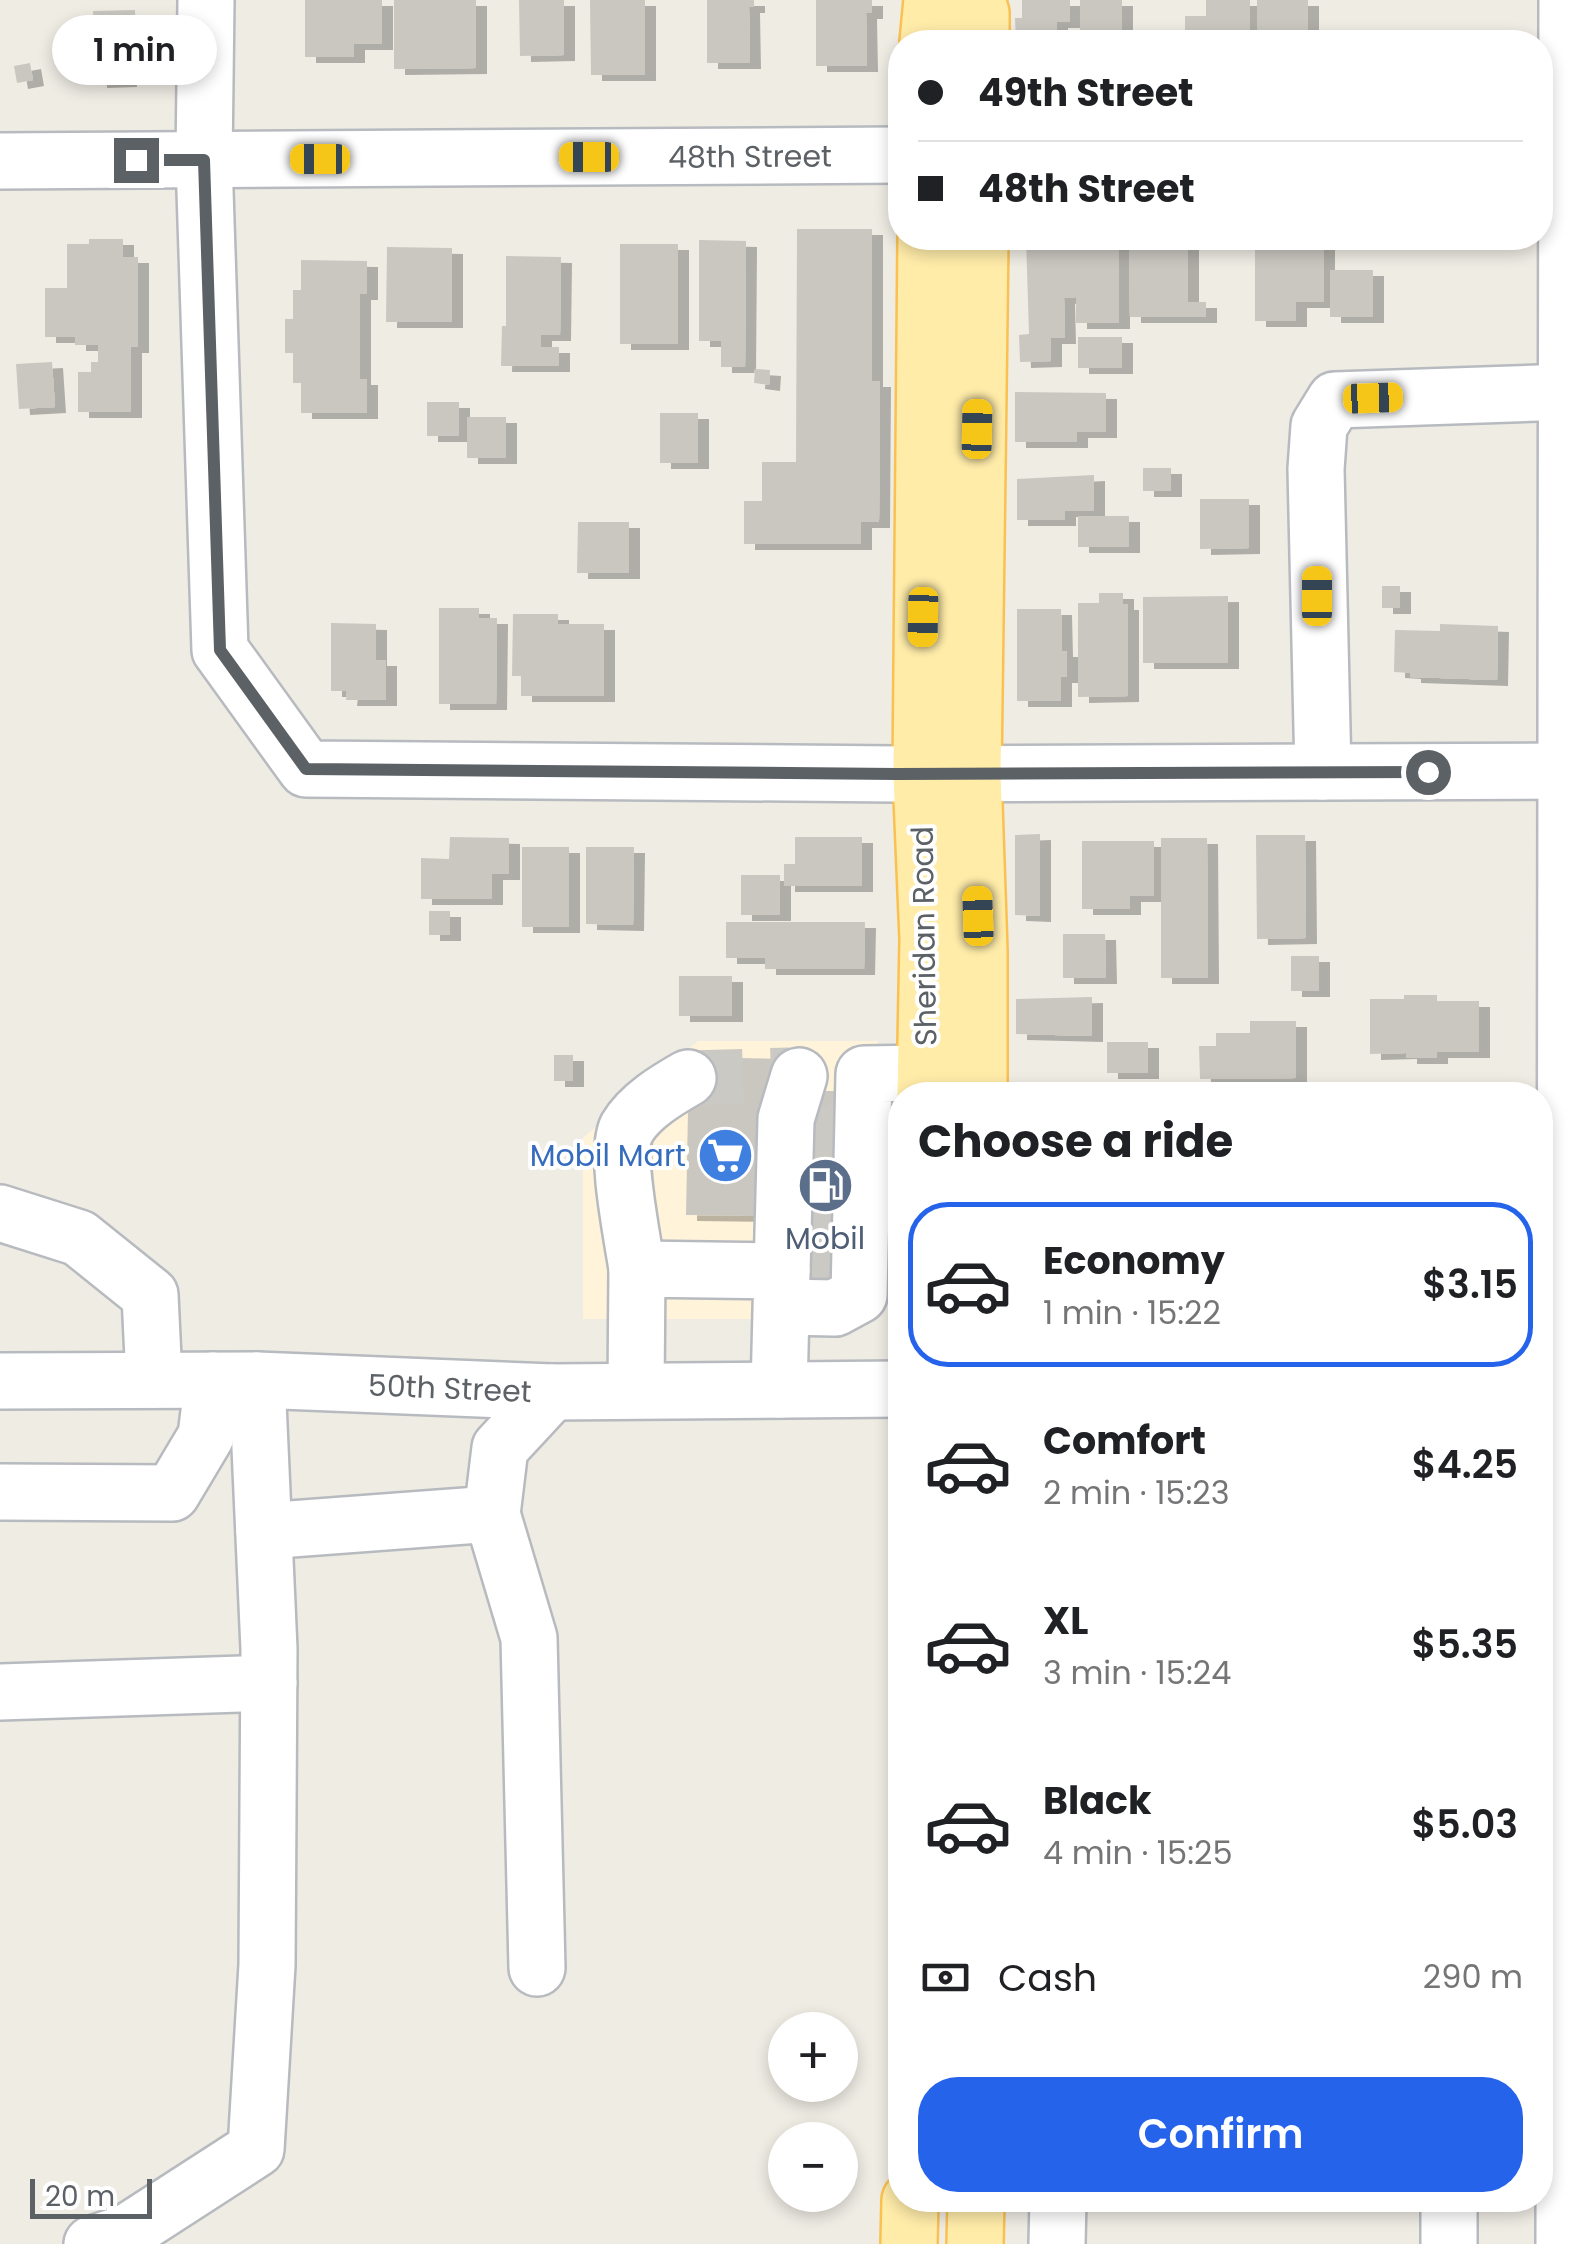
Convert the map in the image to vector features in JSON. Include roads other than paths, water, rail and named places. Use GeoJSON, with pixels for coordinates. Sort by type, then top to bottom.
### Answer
{"type":"FeatureCollection","features":[{"type":"Feature","properties":{"kind":"main road"},"geometry":{"type":"LineString","coordinates":[[929,30],[932,0]]}},
{"type":"Feature","properties":{"kind":"main road"},"geometry":{"type":"LineString","coordinates":[[978,0],[981,30]]}},
{"type":"Feature","properties":{"kind":"main road","name":"Sheridan Road"},"geometry":{"type":"LineString","coordinates":[[926,250],[947,774],[979,951],[980,1082]]}},
{"type":"Feature","properties":{"kind":"main road","name":"Sheridan Road"},"geometry":{"type":"LineString","coordinates":[[926,1082],[928,939],[947,774],[979,250]]}},
{"type":"Feature","properties":{"kind":"main road"},"geometry":{"type":"LineString","coordinates":[[909,2244],[910,2212]]}},
{"type":"Feature","properties":{"kind":"main road"},"geometry":{"type":"LineString","coordinates":[[975,2244],[976,2212]]}},
{"type":"Feature","properties":{"kind":"street"},"geometry":{"type":"LineString","coordinates":[[206,0],[204,160],[220,650],[306,769],[947,774],[1576,771]]}},
{"type":"Feature","properties":{"kind":"street"},"geometry":{"type":"LineString","coordinates":[[1564,2244],[1563,2122],[1575,2004],[1564,1391],[1554,1115],[1576,771],[1573,375],[1563,155],[1567,0]]}},
{"type":"Feature","properties":{"kind":"street","name":"48th Street"},"geometry":{"type":"LineString","coordinates":[[0,161],[888,155]]}},
{"type":"Feature","properties":{"kind":"street"},"geometry":{"type":"LineString","coordinates":[[1322,772],[1318,426],[1335,400],[1573,375]]}},
{"type":"Feature","properties":{"kind":"street"},"geometry":{"type":"LineString","coordinates":[[637,1269],[788,1279],[835,1308],[859,1295],[833,1165],[794,1075],[786,1119],[833,1165]]}},
{"type":"Feature","properties":{"kind":"street"},"geometry":{"type":"LineString","coordinates":[[636,1390],[637,1269],[623,1165],[625,1130],[654,1101],[688,1078]]}},
{"type":"Feature","properties":{"kind":"street"},"geometry":{"type":"LineString","coordinates":[[779,1390],[788,1279],[833,1165],[888,1117]]}},
{"type":"Feature","properties":{"kind":"street"},"geometry":{"type":"LineString","coordinates":[[0,1213],[79,1238],[150,1295],[154,1380]]}},
{"type":"Feature","properties":{"kind":"street","name":"50th Street"},"geometry":{"type":"LineString","coordinates":[[0,1380],[235,1380],[552,1392],[888,1389]]}},
{"type":"Feature","properties":{"kind":"street"},"geometry":{"type":"LineString","coordinates":[[0,1492],[172,1493],[235,1380]]}},
{"type":"Feature","properties":{"kind":"street"},"geometry":{"type":"LineString","coordinates":[[92,2244],[126,2232],[256,2149],[268,1966],[269,1684],[263,1509],[235,1380]]}},
{"type":"Feature","properties":{"kind":"street"},"geometry":{"type":"LineString","coordinates":[[537,1968],[529,1638],[492,1514],[500,1448],[552,1392]]}},
{"type":"Feature","properties":{"kind":"street"},"geometry":{"type":"LineString","coordinates":[[180,1480],[263,1509],[492,1514]]}},
{"type":"Feature","properties":{"kind":"street"},"geometry":{"type":"LineString","coordinates":[[0,1692],[269,1684]]}},
{"type":"Feature","properties":{"kind":"street"},"geometry":{"type":"LineString","coordinates":[[1057,2244],[1058,2212]]}},
{"type":"Feature","properties":{"kind":"street"},"geometry":{"type":"LineString","coordinates":[[1448,2244],[1449,2212]]}},
{"type":"Feature","properties":{"kind":"tunnel"},"geometry":{"type":"LineString","coordinates":[[688,1078],[790,1075]]}},
{"type":"Feature","properties":{"kind":"tunnel"},"geometry":{"type":"LineString","coordinates":[[802,1150],[849,1124]]}},
{"type":"Feature","properties":{"kind":"tunnel"},"geometry":{"type":"LineString","coordinates":[[801,1198],[848,1172]]}},
{"type":"Feature","properties":{"kind":"tunnel"},"geometry":{"type":"LineString","coordinates":[[801,1260],[848,1228]]}},
{"type":"Feature","properties":{"kind":"place","name":"Mobil Mart"},"geometry":{"type":"Point","coordinates":[725,1155]}},
{"type":"Feature","properties":{"kind":"place","name":"Mobil"},"geometry":{"type":"Point","coordinates":[825,1185]}}]}
